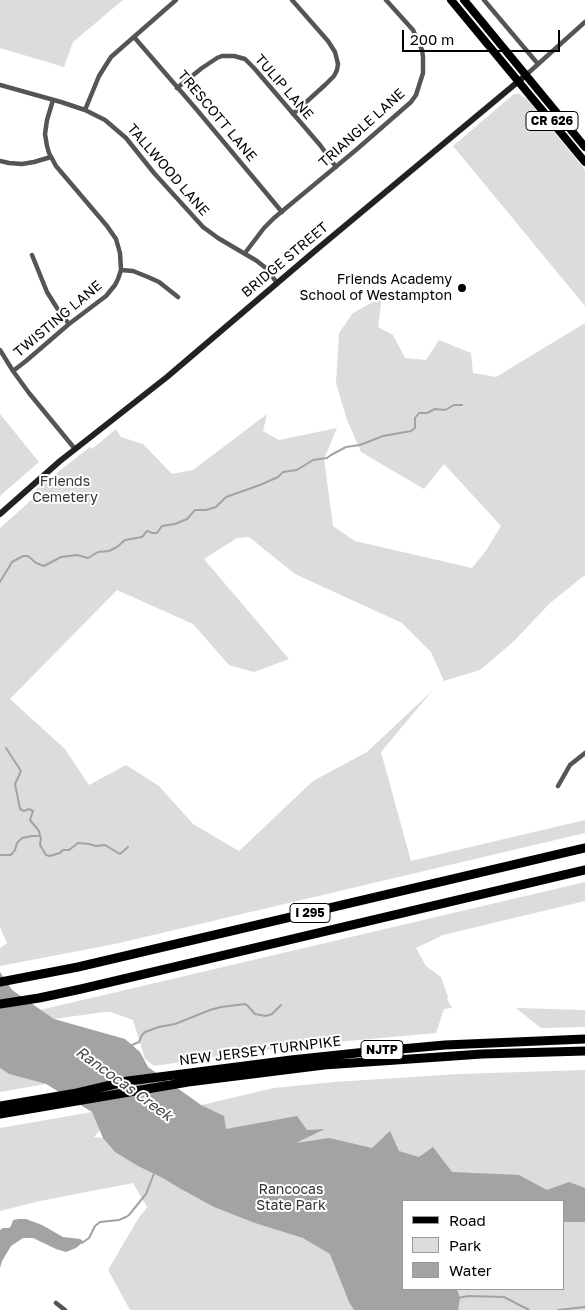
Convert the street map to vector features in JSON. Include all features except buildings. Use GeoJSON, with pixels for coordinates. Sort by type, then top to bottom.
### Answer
{"type":"FeatureCollection","features":[{"type":"Feature","properties":{"kind":"highway","name":"I 295"},"geometry":{"type":"LineString","coordinates":[[0,982],[35,976],[271,922],[585,848]]}},
{"type":"Feature","properties":{"kind":"highway","name":"I 295"},"geometry":{"type":"LineString","coordinates":[[0,1004],[81,989],[585,870]]}},
{"type":"Feature","properties":{"kind":"highway","name":"NEW JERSEY TURNPIKE"},"geometry":{"type":"LineString","coordinates":[[0,1106],[77,1093],[128,1081],[291,1060],[489,1042],[585,1039]]}},
{"type":"Feature","properties":{"kind":"highway","name":"NEW JERSEY TURNPIKE"},"geometry":{"type":"LineString","coordinates":[[0,1114],[188,1082],[278,1070],[346,1063],[482,1054],[585,1051]]}},
{"type":"Feature","properties":{"kind":"main road","name":"CR 626"},"geometry":{"type":"LineString","coordinates":[[451,0],[585,162]]}},
{"type":"Feature","properties":{"kind":"main road","name":"CR 626"},"geometry":{"type":"LineString","coordinates":[[464,0],[585,146]]}},
{"type":"Feature","properties":{"kind":"main road","name":"BRIDGE STREET"},"geometry":{"type":"LineString","coordinates":[[0,514],[75,449],[167,377],[526,75]]}},
{"type":"Feature","properties":{"kind":"street"},"geometry":{"type":"LineString","coordinates":[[85,110],[106,63],[117,51],[176,0]]}},
{"type":"Feature","properties":{"kind":"street"},"geometry":{"type":"LineString","coordinates":[[292,0],[328,41],[335,52],[338,64],[334,76],[293,114]]}},
{"type":"Feature","properties":{"kind":"street","name":"TRIANGLE LANE"},"geometry":{"type":"LineString","coordinates":[[245,253],[269,223],[411,102],[416,95],[423,73],[423,57],[420,43],[412,30],[386,0]]}},
{"type":"Feature","properties":{"kind":"street"},"geometry":{"type":"LineString","coordinates":[[484,0],[538,64]]}},
{"type":"Feature","properties":{"kind":"street","name":"BRIDGE STREET"},"geometry":{"type":"LineString","coordinates":[[526,75],[585,22]]}},
{"type":"Feature","properties":{"kind":"street","name":"TRESCOTT LANE"},"geometry":{"type":"LineString","coordinates":[[134,37],[282,212]]}},
{"type":"Feature","properties":{"kind":"street","name":"TULIP LANE"},"geometry":{"type":"LineString","coordinates":[[177,88],[217,58],[228,56],[245,59],[320,145],[336,167]]}},
{"type":"Feature","properties":{"kind":"street","name":"TALLWOOD LANE"},"geometry":{"type":"LineString","coordinates":[[0,85],[85,110],[105,120],[126,138],[203,227],[267,269],[277,283]]}},
{"type":"Feature","properties":{"kind":"street","name":"TWISTING LANE"},"geometry":{"type":"LineString","coordinates":[[13,371],[106,296],[118,279],[120,270],[120,252],[116,239],[72,185],[51,157],[46,146],[47,120],[53,100]]}},
{"type":"Feature","properties":{"kind":"street"},"geometry":{"type":"LineString","coordinates":[[0,160],[22,164],[51,157]]}},
{"type":"Feature","properties":{"kind":"street"},"geometry":{"type":"LineString","coordinates":[[32,255],[47,292],[69,324]]}},
{"type":"Feature","properties":{"kind":"street"},"geometry":{"type":"LineString","coordinates":[[120,270],[137,272],[148,276],[178,297]]}},
{"type":"Feature","properties":{"kind":"street"},"geometry":{"type":"LineString","coordinates":[[0,350],[39,406],[75,449]]}},
{"type":"Feature","properties":{"kind":"street"},"geometry":{"type":"LineString","coordinates":[[558,786],[570,765],[585,753]]}},
{"type":"Feature","properties":{"kind":"street"},"geometry":{"type":"LineString","coordinates":[[56,1303],[64,1310]]}},
{"type":"Feature","properties":{"kind":"green space"},"geometry":{"type":"Polygon","coordinates":[[[0,0],[123,0],[73,42],[64,67],[0,48],[0,0]]]}},
{"type":"Feature","properties":{"kind":"green space"},"geometry":{"type":"Polygon","coordinates":[[[514,94],[519,94],[528,100],[585,170],[585,306],[453,146],[514,94]]]}},
{"type":"Feature","properties":{"kind":"green space","name":"Friends Cemetery"},"geometry":{"type":"Polygon","coordinates":[[[382,297],[378,327],[393,335],[405,358],[426,360],[439,340],[471,353],[473,373],[496,377],[585,323],[585,575],[550,603],[513,642],[480,670],[444,681],[431,652],[402,623],[295,574],[249,537],[237,538],[204,559],[289,659],[254,672],[229,665],[193,624],[117,590],[10,699],[65,749],[89,785],[126,765],[159,786],[193,824],[239,851],[313,781],[367,752],[433,690],[381,752],[411,861],[585,820],[585,833],[115,944],[0,966],[0,948],[7,943],[0,927],[0,528],[38,494],[35,490],[90,447],[92,449],[116,429],[121,437],[143,444],[172,474],[193,470],[267,414],[263,431],[279,440],[337,428],[324,459],[333,526],[355,541],[472,568],[485,552],[501,526],[444,464],[424,489],[361,452],[347,420],[336,383],[339,333],[353,313],[382,297]]]}},
{"type":"Feature","properties":{"kind":"green space"},"geometry":{"type":"Polygon","coordinates":[[[0,414],[39,462],[0,496],[0,414]]]}},
{"type":"Feature","properties":{"kind":"green space"},"geometry":{"type":"Polygon","coordinates":[[[585,882],[585,901],[443,935],[416,948],[426,966],[441,977],[447,999],[452,1008],[444,1009],[436,1033],[293,1046],[154,1066],[145,1059],[133,1020],[110,1012],[54,1019],[40,1010],[585,882]]]}},
{"type":"Feature","properties":{"kind":"green space"},"geometry":{"type":"Polygon","coordinates":[[[516,1008],[585,1010],[585,1027],[541,1028],[516,1008]]]}},
{"type":"Feature","properties":{"kind":"green space"},"geometry":{"type":"Polygon","coordinates":[[[0,1068],[9,1074],[46,1084],[0,1092],[0,1068]]]}},
{"type":"Feature","properties":{"kind":"green space","name":"Rancocas State Park"},"geometry":{"type":"Polygon","coordinates":[[[585,1070],[585,1310],[130,1310],[108,1270],[138,1219],[148,1206],[133,1183],[40,1201],[0,1211],[0,1128],[92,1112],[100,1130],[94,1137],[103,1138],[115,1152],[166,1179],[201,1105],[274,1088],[459,1074],[585,1070]]]}},
{"type":"Feature","properties":{"kind":"water","name":"Rancocas Creek"},"geometry":{"type":"Polygon","coordinates":[[[0,972],[12,990],[54,1019],[125,1039],[140,1052],[148,1067],[201,1105],[224,1116],[226,1129],[297,1116],[307,1130],[325,1129],[296,1143],[329,1138],[372,1148],[390,1131],[399,1151],[419,1157],[433,1147],[452,1172],[519,1175],[547,1190],[569,1182],[585,1188],[585,1222],[565,1222],[565,1200],[402,1200],[402,1290],[457,1290],[460,1298],[458,1310],[354,1310],[330,1254],[303,1238],[255,1223],[214,1207],[138,1166],[115,1152],[103,1138],[92,1112],[46,1084],[9,1074],[0,1068],[0,972]]]}},
{"type":"Feature","properties":{"kind":"water"},"geometry":{"type":"Polygon","coordinates":[[[26,1219],[42,1225],[63,1237],[83,1241],[76,1248],[66,1252],[33,1238],[23,1238],[11,1246],[0,1268],[0,1230],[9,1228],[13,1220],[26,1219]]]}},
{"type":"Feature","properties":{"kind":"waterway"},"geometry":{"type":"LineString","coordinates":[[0,582],[12,562],[23,556],[28,556],[36,563],[44,566],[61,557],[77,555],[88,558],[98,552],[109,551],[125,540],[142,537],[147,531],[157,533],[162,526],[175,524],[187,519],[195,510],[206,510],[216,507],[226,497],[260,485],[278,477],[283,472],[297,470],[313,460],[327,458],[346,447],[360,445],[383,436],[411,431],[415,428],[415,418],[419,413],[427,413],[435,409],[445,410],[454,405],[462,405]]}},
{"type":"Feature","properties":{"kind":"waterway"},"geometry":{"type":"LineString","coordinates":[[6,748],[21,771],[15,784],[20,809],[33,811],[30,820],[39,831],[40,845],[46,855],[50,856],[63,850],[69,850],[78,843],[96,846],[105,845],[120,854],[128,847]]}},
{"type":"Feature","properties":{"kind":"waterway"},"geometry":{"type":"LineString","coordinates":[[0,855],[12,854],[17,843],[22,838],[40,836]]}},
{"type":"Feature","properties":{"kind":"waterway"},"geometry":{"type":"LineString","coordinates":[[132,1045],[139,1042],[145,1032],[175,1024],[221,1007],[245,1004],[255,1014],[266,1016],[272,1014],[281,1005]]}},
{"type":"Feature","properties":{"kind":"waterway"},"geometry":{"type":"LineString","coordinates":[[82,1243],[89,1238],[95,1226],[100,1222],[119,1220],[129,1215],[146,1194],[155,1171]]}},
{"type":"Feature","properties":{"kind":"waterway"},"geometry":{"type":"LineString","coordinates":[[457,1298],[469,1296],[504,1297],[529,1310]]}},
{"type":"Feature","properties":{"kind":"waterway"},"geometry":{"type":"LineString","coordinates":[[558,1310],[585,1307]]}},
{"type":"Feature","properties":{"kind":"place","name":"Friends Academy School of Westampton"},"geometry":{"type":"Point","coordinates":[462,288]}}]}
